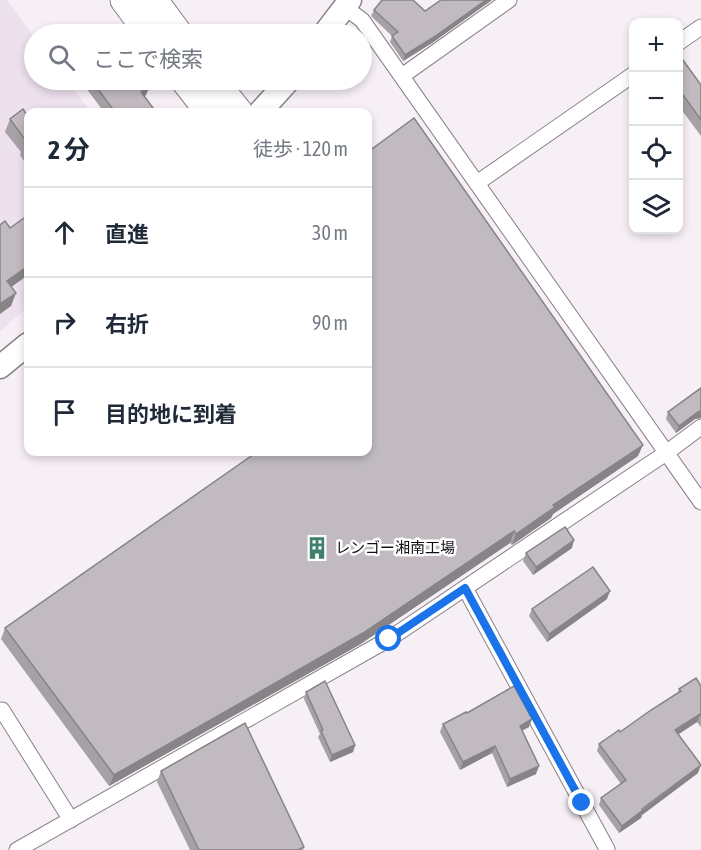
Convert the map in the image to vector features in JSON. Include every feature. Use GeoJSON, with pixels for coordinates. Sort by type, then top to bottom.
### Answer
{"type":"FeatureCollection","features":[{"type":"Feature","properties":{"kind":"highway"},"geometry":{"type":"LineString","coordinates":[[124,0],[163,22]]}},
{"type":"Feature","properties":{"kind":"highway"},"geometry":{"type":"LineString","coordinates":[[192,90],[206,108]]}},
{"type":"Feature","properties":{"kind":"highway"},"geometry":{"type":"LineString","coordinates":[[221,90],[236,108]]}},
{"type":"Feature","properties":{"kind":"main road"},"geometry":{"type":"LineString","coordinates":[[332,24],[347,4]]}},
{"type":"Feature","properties":{"kind":"main road"},"geometry":{"type":"LineString","coordinates":[[264,108],[280,90]]}},
{"type":"Feature","properties":{"kind":"main road"},"geometry":{"type":"LineString","coordinates":[[0,368],[24,347]]}},
{"type":"Feature","properties":{"kind":"street"},"geometry":{"type":"LineString","coordinates":[[402,76],[509,0]]}},
{"type":"Feature","properties":{"kind":"street"},"geometry":{"type":"LineString","coordinates":[[347,4],[365,24]]}},
{"type":"Feature","properties":{"kind":"street"},"geometry":{"type":"LineString","coordinates":[[683,40],[701,27]]}},
{"type":"Feature","properties":{"kind":"street"},"geometry":{"type":"LineString","coordinates":[[372,34],[701,502]]}},
{"type":"Feature","properties":{"kind":"street"},"geometry":{"type":"LineString","coordinates":[[477,183],[629,77]]}},
{"type":"Feature","properties":{"kind":"street"},"geometry":{"type":"LineString","coordinates":[[17,850],[389,639],[666,453],[701,427]]}},
{"type":"Feature","properties":{"kind":"street"},"geometry":{"type":"LineString","coordinates":[[465,588],[608,850]]}},
{"type":"Feature","properties":{"kind":"street"},"geometry":{"type":"LineString","coordinates":[[0,711],[2,710],[71,820]]}},
{"type":"Feature","properties":{"kind":"shaded area"},"geometry":{"type":"Polygon","coordinates":[[[0,0],[7,0],[25,24],[24,90],[74,90],[88,108],[24,108],[24,310],[0,331],[0,0]]]}},
{"type":"Feature","properties":{"kind":"building"},"geometry":{"type":"Polygon","coordinates":[[[382,0],[413,0],[425,11],[441,0],[486,0],[405,55],[392,36],[398,32],[374,10],[382,0]]]}},
{"type":"Feature","properties":{"kind":"building"},"geometry":{"type":"Polygon","coordinates":[[[683,60],[701,85],[701,120],[683,95],[683,60]]]}},
{"type":"Feature","properties":{"kind":"building"},"geometry":{"type":"Polygon","coordinates":[[[98,90],[144,90],[141,92],[153,108],[112,108],[98,90]]]}},
{"type":"Feature","properties":{"kind":"building"},"geometry":{"type":"Polygon","coordinates":[[[23,109],[24,138],[10,119],[23,109]]]}},
{"type":"Feature","properties":{"kind":"building","name":"レンゴー湘南工場"},"geometry":{"type":"Polygon","coordinates":[[[414,118],[643,445],[553,505],[555,507],[516,534],[514,531],[363,633],[114,775],[5,628],[251,456],[372,456],[372,149],[414,118]]]}},
{"type":"Feature","properties":{"kind":"building"},"geometry":{"type":"Polygon","coordinates":[[[24,218],[24,269],[7,281],[16,293],[0,304],[0,225],[5,221],[10,228],[24,218]]]}},
{"type":"Feature","properties":{"kind":"building"},"geometry":{"type":"Polygon","coordinates":[[[701,388],[701,411],[679,426],[668,412],[701,388]]]}},
{"type":"Feature","properties":{"kind":"building"},"geometry":{"type":"Polygon","coordinates":[[[565,527],[574,540],[536,567],[526,553],[565,527]]]}},
{"type":"Feature","properties":{"kind":"building"},"geometry":{"type":"Polygon","coordinates":[[[593,567],[610,591],[549,634],[532,609],[593,567]]]}},
{"type":"Feature","properties":{"kind":"building"},"geometry":{"type":"Polygon","coordinates":[[[696,678],[701,686],[701,716],[700,714],[675,730],[701,765],[622,826],[601,798],[626,780],[599,744],[681,691],[679,689],[696,678]]]}},
{"type":"Feature","properties":{"kind":"building"},"geometry":{"type":"Polygon","coordinates":[[[325,681],[355,745],[332,755],[306,692],[325,681]]]}},
{"type":"Feature","properties":{"kind":"building"},"geometry":{"type":"Polygon","coordinates":[[[514,686],[532,719],[520,726],[539,766],[510,779],[495,746],[463,762],[443,724],[514,686]]]}},
{"type":"Feature","properties":{"kind":"building"},"geometry":{"type":"Polygon","coordinates":[[[245,723],[304,847],[298,850],[199,850],[161,771],[245,723]]]}},
{"type":"Feature","properties":{"kind":"place","name":"レンゴー湘南工場"},"geometry":{"type":"Point","coordinates":[317,548]}},
{"type":"Feature","properties":{"kind":"route"},"geometry":{"type":"LineString","coordinates":[[389,639],[465,588],[582,803]]}}]}
